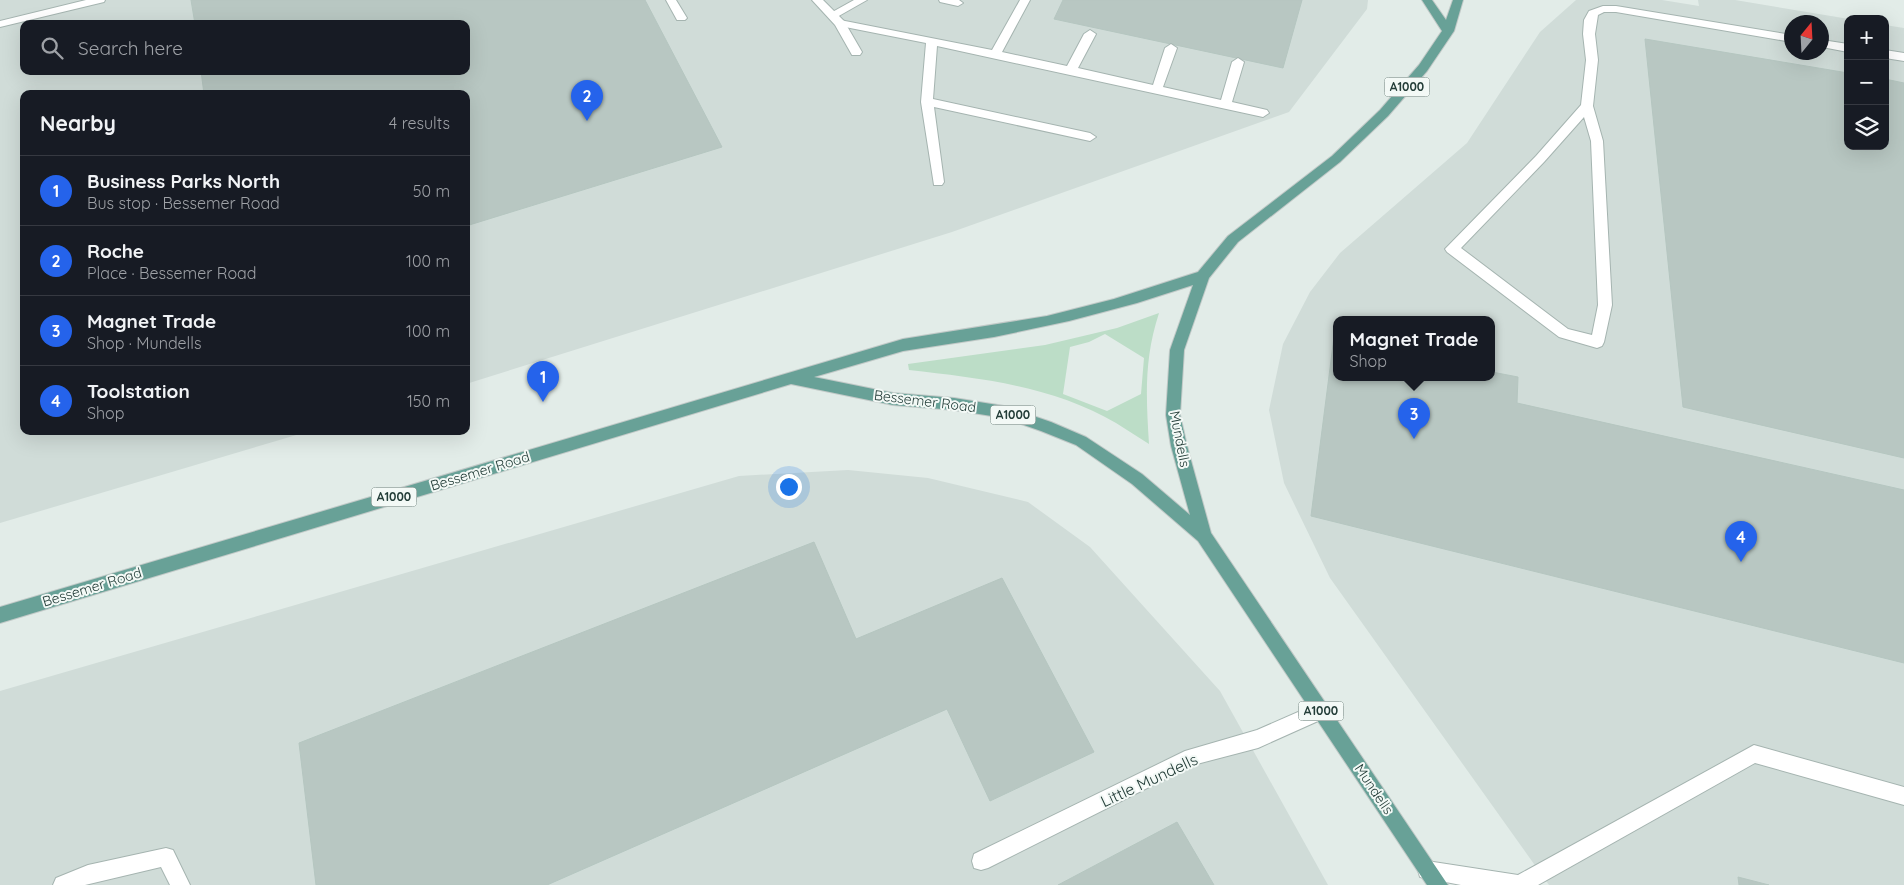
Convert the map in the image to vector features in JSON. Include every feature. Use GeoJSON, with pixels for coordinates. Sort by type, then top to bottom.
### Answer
{"type":"FeatureCollection","features":[{"type":"Feature","properties":{"kind":"main road"},"geometry":{"type":"LineString","coordinates":[[1427,0],[1448,31]]}},
{"type":"Feature","properties":{"kind":"main road","name":"Mundells"},"geometry":{"type":"LineString","coordinates":[[1432,877],[1204,536],[1179,446],[1173,416],[1177,350],[1203,276],[1233,238],[1336,159],[1384,113],[1423,68],[1448,31],[1458,0]]}},
{"type":"Feature","properties":{"kind":"main road","name":"Bessemer Road"},"geometry":{"type":"LineString","coordinates":[[0,615],[788,378],[904,345],[1024,326],[1096,309],[1170,288],[1203,276]]}},
{"type":"Feature","properties":{"kind":"main road","name":"Bessemer Road"},"geometry":{"type":"LineString","coordinates":[[788,378],[892,399],[954,404],[1004,412],[1046,426],[1082,441],[1137,479],[1204,536]]}},
{"type":"Feature","properties":{"kind":"street"},"geometry":{"type":"LineString","coordinates":[[0,24],[100,0]]}},
{"type":"Feature","properties":{"kind":"street"},"geometry":{"type":"LineString","coordinates":[[671,0],[681,18]]}},
{"type":"Feature","properties":{"kind":"street"},"geometry":{"type":"LineString","coordinates":[[817,0],[836,19],[856,52]]}},
{"type":"Feature","properties":{"kind":"street"},"geometry":{"type":"LineString","coordinates":[[836,19],[862,0]]}},
{"type":"Feature","properties":{"kind":"street"},"geometry":{"type":"LineString","coordinates":[[944,0],[958,3]]}},
{"type":"Feature","properties":{"kind":"street"},"geometry":{"type":"LineString","coordinates":[[995,54],[1025,0]]}},
{"type":"Feature","properties":{"kind":"street"},"geometry":{"type":"LineString","coordinates":[[1586,106],[1540,159],[1452,249],[1564,333],[1597,342],[1605,306],[1597,142],[1586,106],[1592,60],[1589,34],[1590,20],[1593,14],[1603,9],[1616,9],[1784,37]]}},
{"type":"Feature","properties":{"kind":"street"},"geometry":{"type":"LineString","coordinates":[[836,19],[1263,113]]}},
{"type":"Feature","properties":{"kind":"street"},"geometry":{"type":"LineString","coordinates":[[1071,70],[1090,34]]}},
{"type":"Feature","properties":{"kind":"street"},"geometry":{"type":"LineString","coordinates":[[932,41],[927,102],[938,182]]}},
{"type":"Feature","properties":{"kind":"street"},"geometry":{"type":"LineString","coordinates":[[1829,45],[1844,47]]}},
{"type":"Feature","properties":{"kind":"street"},"geometry":{"type":"LineString","coordinates":[[1157,90],[1171,48]]}},
{"type":"Feature","properties":{"kind":"street"},"geometry":{"type":"LineString","coordinates":[[1889,55],[1904,57]]}},
{"type":"Feature","properties":{"kind":"street"},"geometry":{"type":"LineString","coordinates":[[1225,105],[1238,62]]}},
{"type":"Feature","properties":{"kind":"street"},"geometry":{"type":"LineString","coordinates":[[927,102],[1090,137]]}},
{"type":"Feature","properties":{"kind":"street","name":"Little Mundells"},"geometry":{"type":"LineString","coordinates":[[981,861],[1191,757],[1258,739],[1321,711]]}},
{"type":"Feature","properties":{"kind":"street"},"geometry":{"type":"LineString","coordinates":[[1432,877],[1520,885],[1618,832],[1754,754],[1904,796]]}},
{"type":"Feature","properties":{"kind":"street"},"geometry":{"type":"LineString","coordinates":[[63,885],[88,874],[166,857],[180,885]]}},
{"type":"Feature","properties":{"kind":"shaded area"},"geometry":{"type":"Polygon","coordinates":[[[0,0],[1368,0],[1367,9],[1289,112],[952,232],[470,383],[470,90],[20,90],[20,435],[297,435],[0,523],[0,0]]]}},
{"type":"Feature","properties":{"kind":"shaded area"},"geometry":{"type":"Polygon","coordinates":[[[1576,0],[1662,0],[1699,6],[1698,0],[1735,0],[1825,15],[1784,15],[1784,60],[1829,60],[1829,16],[1844,18],[1844,150],[1889,150],[1889,26],[1904,28],[1904,885],[1549,885],[1330,578],[1284,483],[1269,410],[1283,344],[1310,292],[1340,253],[1467,143],[1540,32],[1576,0]]]}},
{"type":"Feature","properties":{"kind":"shaded area"},"geometry":{"type":"Polygon","coordinates":[[[848,470],[928,478],[1028,502],[1090,547],[1220,691],[1328,885],[0,885],[0,691],[739,476],[848,470]]]}},
{"type":"Feature","properties":{"kind":"green space"},"geometry":{"type":"Polygon","coordinates":[[[1159,313],[1148,362],[1147,410],[1149,444],[1092,410],[1042,392],[962,376],[909,370],[908,364],[1045,345],[1117,328],[1159,313]],[[1105,334],[1089,342],[1070,347],[1063,394],[1107,411],[1141,394],[1144,358],[1105,334]]]}},
{"type":"Feature","properties":{"kind":"building"},"geometry":{"type":"Polygon","coordinates":[[[191,0],[645,0],[722,147],[470,225],[470,90],[203,90],[202,75],[470,75],[470,20],[194,20],[191,0]]]}},
{"type":"Feature","properties":{"kind":"building"},"geometry":{"type":"Polygon","coordinates":[[[1063,0],[1302,0],[1283,68],[1054,19],[1063,0]]]}},
{"type":"Feature","properties":{"kind":"building"},"geometry":{"type":"Polygon","coordinates":[[[1645,39],[1844,72],[1844,150],[1889,150],[1889,80],[1904,83],[1904,458],[1683,407],[1645,39]]]}},
{"type":"Feature","properties":{"kind":"building"},"geometry":{"type":"Polygon","coordinates":[[[1333,345],[1333,381],[1495,381],[1495,373],[1518,377],[1517,403],[1904,490],[1904,663],[1311,516],[1333,345]]]}},
{"type":"Feature","properties":{"kind":"building"},"geometry":{"type":"Polygon","coordinates":[[[814,542],[856,639],[1002,578],[1094,752],[990,801],[947,709],[547,885],[316,885],[299,743],[814,542]]]}},
{"type":"Feature","properties":{"kind":"building"},"geometry":{"type":"Polygon","coordinates":[[[1177,822],[1214,885],[1058,885],[1177,822]]]}},
{"type":"Feature","properties":{"kind":"building"},"geometry":{"type":"Polygon","coordinates":[[[1738,877],[1769,885],[1739,885],[1738,877]]]}},
{"type":"Feature","properties":{"kind":"place","name":"Roche"},"geometry":{"type":"Point","coordinates":[587,121]}},
{"type":"Feature","properties":{"kind":"place","name":"Business Parks North"},"geometry":{"type":"Point","coordinates":[543,402]}},
{"type":"Feature","properties":{"kind":"place","name":"Magnet Trade"},"geometry":{"type":"Point","coordinates":[1414,439]}},
{"type":"Feature","properties":{"kind":"place","name":"Toolstation"},"geometry":{"type":"Point","coordinates":[1741,562]}}]}
